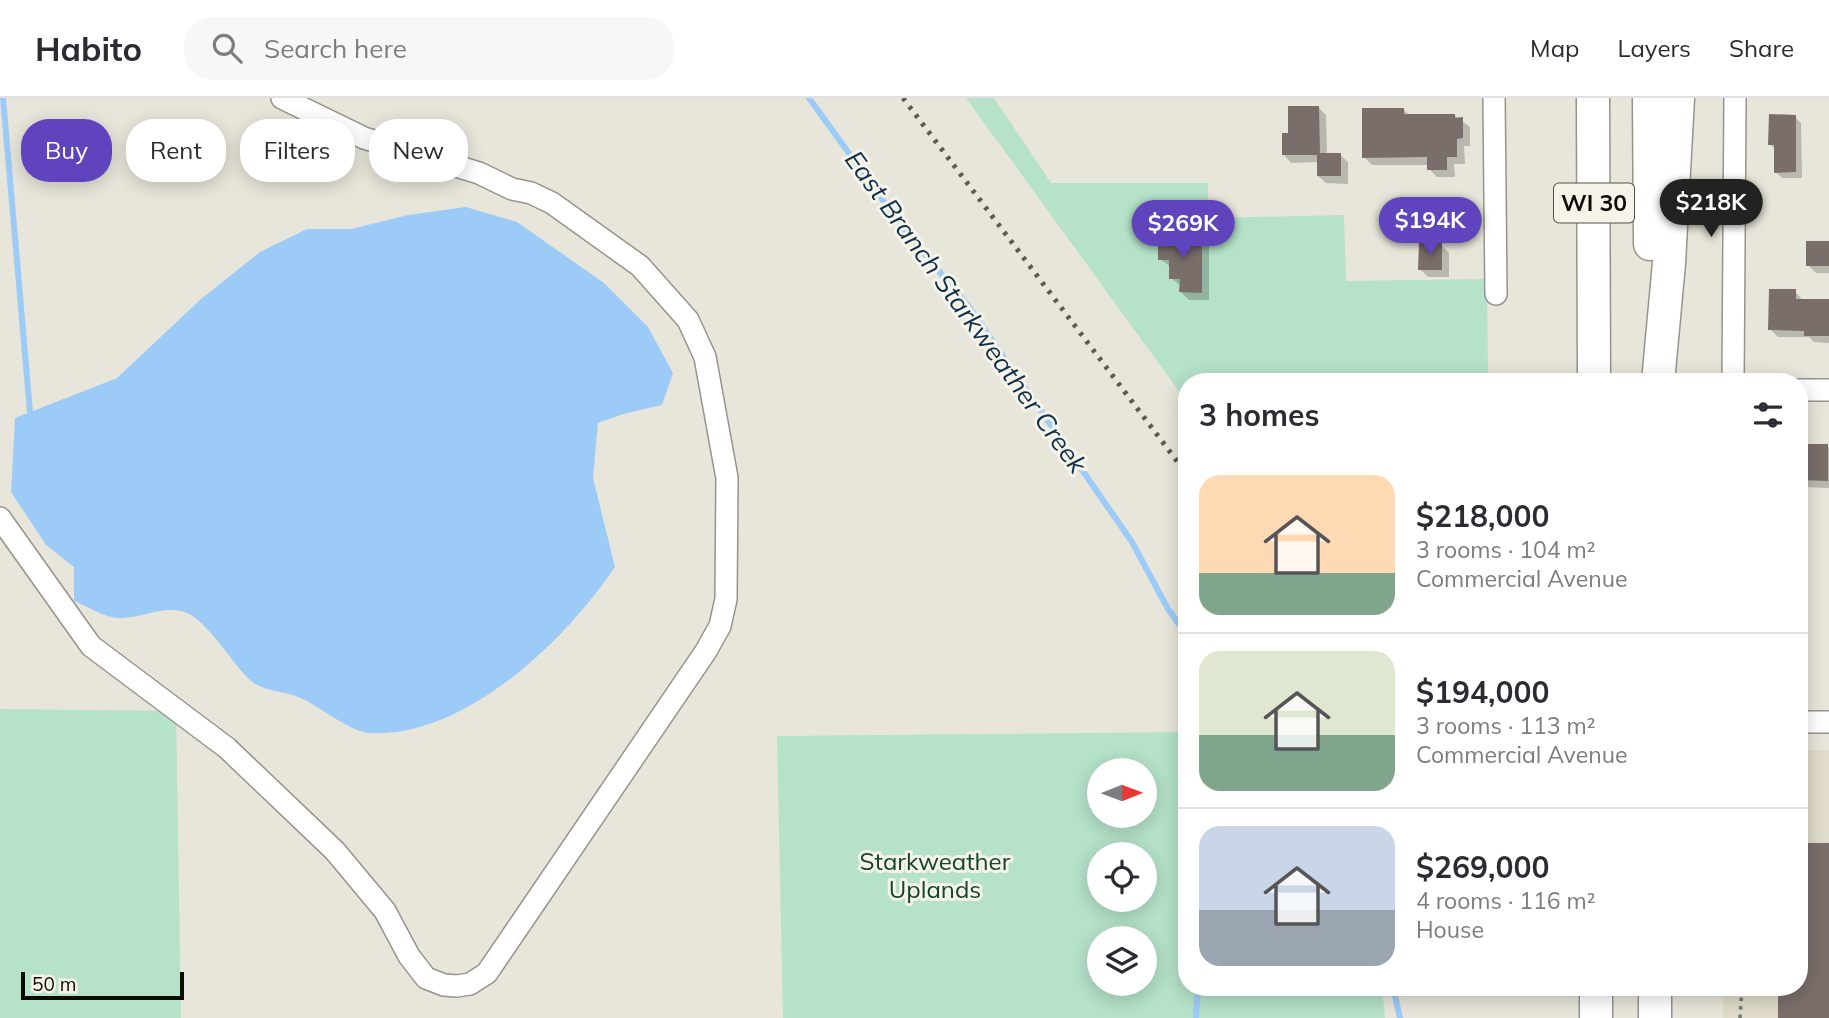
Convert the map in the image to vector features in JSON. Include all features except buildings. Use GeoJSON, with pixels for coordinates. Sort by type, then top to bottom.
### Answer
{"type":"FeatureCollection","features":[{"type":"Feature","properties":{"kind":"highway"},"geometry":{"type":"LineString","coordinates":[[1571,98],[1594,308]]}},
{"type":"Feature","properties":{"kind":"highway","name":"WI 30"},"geometry":{"type":"LineString","coordinates":[[1593,98],[1594,373]]}},
{"type":"Feature","properties":{"kind":"highway","name":"WI 30"},"geometry":{"type":"LineString","coordinates":[[1649,98],[1651,373]]}},
{"type":"Feature","properties":{"kind":"highway"},"geometry":{"type":"LineString","coordinates":[[1659,373],[1669,263],[1678,98]]}},
{"type":"Feature","properties":{"kind":"highway"},"geometry":{"type":"LineString","coordinates":[[1596,996],[1596,1018]]}},
{"type":"Feature","properties":{"kind":"street"},"geometry":{"type":"LineString","coordinates":[[0,518],[91,646],[227,748],[335,851],[385,911],[409,956],[426,978],[444,985],[457,986],[470,984],[487,973],[698,663],[720,626],[729,569],[727,478],[705,357],[688,320],[640,266],[552,203],[531,193],[512,189],[480,173],[363,138],[282,98]]}},
{"type":"Feature","properties":{"kind":"street"},"geometry":{"type":"LineString","coordinates":[[1494,98],[1496,294]]}},
{"type":"Feature","properties":{"kind":"street"},"geometry":{"type":"LineString","coordinates":[[1733,373],[1735,98]]}},
{"type":"Feature","properties":{"kind":"street"},"geometry":{"type":"LineString","coordinates":[[1808,390],[1829,390]]}},
{"type":"Feature","properties":{"kind":"street"},"geometry":{"type":"LineString","coordinates":[[1808,722],[1829,722]]}},
{"type":"Feature","properties":{"kind":"path"},"geometry":{"type":"LineString","coordinates":[[1740,1018],[1741,996]]}},
{"type":"Feature","properties":{"kind":"shaded area"},"geometry":{"type":"Polygon","coordinates":[[[1808,750],[1829,750],[1829,1018],[1723,1018],[1723,996],[1808,996],[1808,750]]]}},
{"type":"Feature","properties":{"kind":"green space"},"geometry":{"type":"Polygon","coordinates":[[[966,98],[994,98],[1051,183],[1208,183],[1208,218],[1344,215],[1346,281],[1487,279],[1488,373],[1178,373],[1178,390],[966,98]]]}},
{"type":"Feature","properties":{"kind":"green space"},"geometry":{"type":"Polygon","coordinates":[[[0,709],[176,711],[181,1018],[0,1018],[0,709]]]}},
{"type":"Feature","properties":{"kind":"green space","name":"Starkweather Uplands"},"geometry":{"type":"Polygon","coordinates":[[[1178,732],[1178,996],[1383,996],[1385,1018],[783,1018],[777,736],[1178,732]]]}},
{"type":"Feature","properties":{"kind":"water"},"geometry":{"type":"Polygon","coordinates":[[[466,207],[517,222],[604,283],[648,327],[673,373],[662,405],[598,423],[593,478],[615,567],[569,625],[509,680],[476,702],[441,720],[405,731],[369,733],[353,728],[298,697],[257,685],[215,637],[187,613],[170,610],[127,618],[114,617],[74,601],[74,567],[46,545],[11,492],[15,418],[117,378],[201,299],[260,252],[307,229],[351,229],[408,215],[466,207]]]}},
{"type":"Feature","properties":{"kind":"waterway"},"geometry":{"type":"LineString","coordinates":[[3,98],[30,412]]}},
{"type":"Feature","properties":{"kind":"waterway","name":"East Branch Starkweather Creek"},"geometry":{"type":"LineString","coordinates":[[809,98],[903,228],[969,307],[1132,542],[1178,623]]}},
{"type":"Feature","properties":{"kind":"waterway"},"geometry":{"type":"LineString","coordinates":[[1196,1018],[1197,996]]}},
{"type":"Feature","properties":{"kind":"waterway","name":"East Branch Starkweather Creek"},"geometry":{"type":"LineString","coordinates":[[1395,996],[1400,1018]]}},
{"type":"Feature","properties":{"kind":"railway"},"geometry":{"type":"LineString","coordinates":[[903,98],[1178,462]]}},
{"type":"Feature","properties":{"kind":"railway"},"geometry":{"type":"LineString","coordinates":[[1582,996],[1598,1018]]}}]}
